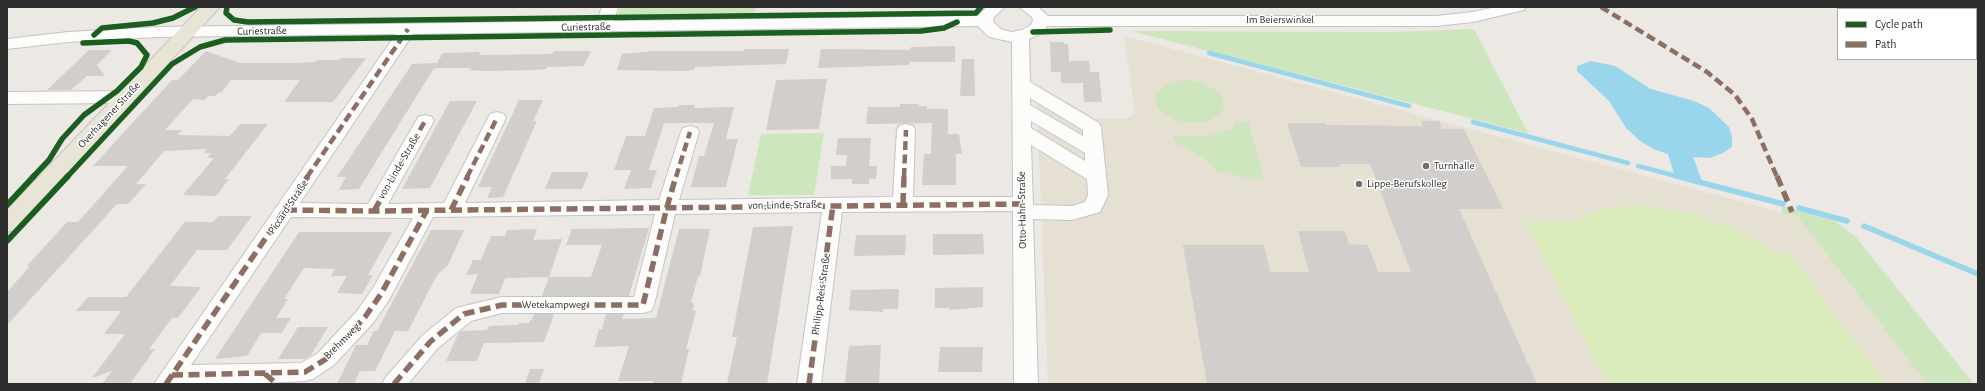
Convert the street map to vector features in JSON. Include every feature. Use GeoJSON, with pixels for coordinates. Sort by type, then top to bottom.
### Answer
{"type":"FeatureCollection","features":[{"type":"Feature","properties":{"kind":"main road","name":"Overhagener Straße"},"geometry":{"type":"LineString","coordinates":[[7,224],[211,7]]}},
{"type":"Feature","properties":{"kind":"street"},"geometry":{"type":"LineString","coordinates":[[604,26],[610,7]]}},
{"type":"Feature","properties":{"kind":"street"},"geometry":{"type":"LineString","coordinates":[[997,7],[989,11],[984,21],[986,26],[995,33],[1011,37],[1033,32],[1038,28],[1041,21],[1039,15],[1027,7]]}},
{"type":"Feature","properties":{"kind":"street","name":"Im Beierswinkel"},"geometry":{"type":"LineString","coordinates":[[1041,21],[1122,14],[1266,20],[1403,14],[1473,18],[1518,7]]}},
{"type":"Feature","properties":{"kind":"street","name":"Curiestraße"},"geometry":{"type":"LineString","coordinates":[[7,44],[68,36],[188,32],[984,21]]}},
{"type":"Feature","properties":{"kind":"street","name":"Piccard-Straße"},"geometry":{"type":"LineString","coordinates":[[169,380],[408,29]]}},
{"type":"Feature","properties":{"kind":"street","name":"Otto-Hahn-Straße"},"geometry":{"type":"LineString","coordinates":[[1020,36],[1020,107],[1026,384]]}},
{"type":"Feature","properties":{"kind":"street"},"geometry":{"type":"LineString","coordinates":[[7,98],[126,97]]}},
{"type":"Feature","properties":{"kind":"street"},"geometry":{"type":"LineString","coordinates":[[1020,107],[1094,157]]}},
{"type":"Feature","properties":{"kind":"street"},"geometry":{"type":"LineString","coordinates":[[1020,107],[1094,157]]}},
{"type":"Feature","properties":{"kind":"street"},"geometry":{"type":"LineString","coordinates":[[451,210],[496,118]]}},
{"type":"Feature","properties":{"kind":"street","name":"von-Linde-Straße"},"geometry":{"type":"LineString","coordinates":[[374,211],[425,121]]}},
{"type":"Feature","properties":{"kind":"street"},"geometry":{"type":"LineString","coordinates":[[903,204],[906,130]]}},
{"type":"Feature","properties":{"kind":"street"},"geometry":{"type":"LineString","coordinates":[[667,207],[690,132]]}},
{"type":"Feature","properties":{"kind":"street","name":"von-Linde-Straße"},"geometry":{"type":"LineString","coordinates":[[286,210],[374,211],[903,204],[1023,208],[1072,213],[1093,207],[1098,195],[1094,157]]}},
{"type":"Feature","properties":{"kind":"street","name":"Philipp-Reis-Straße"},"geometry":{"type":"LineString","coordinates":[[809,384],[833,205]]}},
{"type":"Feature","properties":{"kind":"street","name":"Wetekampweg"},"geometry":{"type":"LineString","coordinates":[[394,384],[430,342],[464,314],[502,305],[643,305],[667,207]]}},
{"type":"Feature","properties":{"kind":"street","name":"Brehmweg"},"geometry":{"type":"LineString","coordinates":[[169,380],[305,372],[326,359],[365,317],[381,294],[427,210]]}},
{"type":"Feature","properties":{"kind":"shaded area","name":"Lippe-Berufskolleg"},"geometry":{"type":"Polygon","coordinates":[[[1124,36],[1798,217],[1927,384],[1048,384],[1036,84],[1095,118],[1127,119],[1135,113],[1124,36]]]}},
{"type":"Feature","properties":{"kind":"green space"},"geometry":{"type":"Polygon","coordinates":[[[620,7],[756,7],[754,14],[618,16],[620,7]]]}},
{"type":"Feature","properties":{"kind":"green space"},"geometry":{"type":"Polygon","coordinates":[[[1474,29],[1528,133],[1131,31],[1390,32],[1474,29]]]}},
{"type":"Feature","properties":{"kind":"green space"},"geometry":{"type":"Polygon","coordinates":[[[1188,80],[1203,83],[1215,90],[1223,98],[1224,108],[1218,116],[1206,122],[1191,123],[1175,120],[1159,110],[1156,104],[1155,95],[1162,87],[1173,82],[1188,80]]]}},
{"type":"Feature","properties":{"kind":"green space"},"geometry":{"type":"Polygon","coordinates":[[[1248,121],[1264,179],[1254,180],[1226,172],[1217,172],[1205,158],[1175,142],[1173,139],[1173,135],[1204,137],[1229,130],[1235,127],[1235,122],[1248,121]]]}},
{"type":"Feature","properties":{"kind":"green space"},"geometry":{"type":"Polygon","coordinates":[[[824,133],[814,195],[748,195],[761,134],[824,133]]]}},
{"type":"Feature","properties":{"kind":"green space"},"geometry":{"type":"Polygon","coordinates":[[[1642,205],[1687,212],[1733,228],[1776,253],[1790,254],[1886,384],[1607,384],[1525,221],[1573,222],[1601,209],[1642,205]]]}},
{"type":"Feature","properties":{"kind":"green space"},"geometry":{"type":"Polygon","coordinates":[[[1782,206],[1835,221],[1855,236],[1974,384],[1927,384],[1798,217],[1782,213],[1782,206]]]}},
{"type":"Feature","properties":{"kind":"water"},"geometry":{"type":"Polygon","coordinates":[[[1591,61],[1615,66],[1651,89],[1694,101],[1709,108],[1729,127],[1732,137],[1732,147],[1723,153],[1710,158],[1693,157],[1702,181],[1674,174],[1668,154],[1653,149],[1639,140],[1626,128],[1609,101],[1577,71],[1577,66],[1591,61]]]}},
{"type":"Feature","properties":{"kind":"building"},"geometry":{"type":"Polygon","coordinates":[[[1050,42],[1064,42],[1064,44],[1068,44],[1069,61],[1089,61],[1090,72],[1099,72],[1102,102],[1084,102],[1083,83],[1061,83],[1061,72],[1051,72],[1050,42]]]}},
{"type":"Feature","properties":{"kind":"building"},"geometry":{"type":"Polygon","coordinates":[[[955,46],[955,62],[910,62],[909,65],[818,68],[821,49],[910,50],[911,47],[955,46]]]}},
{"type":"Feature","properties":{"kind":"building"},"geometry":{"type":"Polygon","coordinates":[[[745,49],[789,49],[786,64],[695,67],[694,70],[683,71],[617,70],[622,54],[655,51],[744,51],[745,49]]]}},
{"type":"Feature","properties":{"kind":"building"},"geometry":{"type":"Polygon","coordinates":[[[89,50],[112,50],[97,65],[105,76],[87,76],[71,90],[47,90],[89,50]]]}},
{"type":"Feature","properties":{"kind":"building"},"geometry":{"type":"Polygon","coordinates":[[[206,51],[240,63],[292,63],[315,62],[317,60],[339,60],[341,58],[366,58],[333,102],[284,102],[300,80],[231,80],[222,92],[215,96],[208,96],[205,100],[193,99],[165,130],[182,130],[178,135],[230,136],[240,124],[268,124],[225,179],[229,179],[216,196],[183,195],[214,158],[207,158],[211,153],[204,153],[207,149],[164,151],[136,184],[146,184],[128,204],[117,204],[7,325],[7,292],[30,266],[27,266],[67,222],[78,222],[128,166],[93,166],[172,80],[178,80],[206,51]]]}},
{"type":"Feature","properties":{"kind":"building"},"geometry":{"type":"Polygon","coordinates":[[[554,51],[591,51],[584,66],[547,67],[546,69],[536,70],[482,71],[470,70],[471,68],[434,68],[359,189],[339,190],[346,177],[337,177],[412,64],[437,63],[443,53],[480,52],[479,55],[552,54],[554,51]]]}},
{"type":"Feature","properties":{"kind":"building"},"geometry":{"type":"Polygon","coordinates":[[[962,59],[974,59],[975,96],[960,96],[962,59]]]}},
{"type":"Feature","properties":{"kind":"building"},"geometry":{"type":"Polygon","coordinates":[[[827,79],[819,129],[766,130],[776,80],[827,79]]]}},
{"type":"Feature","properties":{"kind":"building"},"geometry":{"type":"Polygon","coordinates":[[[519,100],[543,100],[533,121],[537,121],[503,197],[487,198],[492,187],[478,187],[519,100]]]}},
{"type":"Feature","properties":{"kind":"building"},"geometry":{"type":"Polygon","coordinates":[[[450,101],[477,101],[430,188],[402,189],[450,101]]]}},
{"type":"Feature","properties":{"kind":"building"},"geometry":{"type":"Polygon","coordinates":[[[900,104],[919,104],[919,106],[927,106],[927,109],[948,109],[948,134],[959,134],[962,154],[956,154],[956,185],[922,185],[924,154],[931,154],[932,123],[866,124],[868,107],[900,107],[900,104]]]}},
{"type":"Feature","properties":{"kind":"building"},"geometry":{"type":"Polygon","coordinates":[[[679,105],[695,105],[694,108],[734,107],[726,139],[738,139],[726,187],[691,187],[699,156],[704,156],[714,123],[664,123],[649,170],[657,170],[651,188],[624,189],[631,170],[614,170],[626,136],[645,136],[654,108],[678,107],[679,105]]]}},
{"type":"Feature","properties":{"kind":"building"},"geometry":{"type":"Polygon","coordinates":[[[1421,121],[1439,121],[1442,129],[1464,129],[1503,209],[1459,209],[1537,384],[1207,384],[1183,245],[1264,245],[1270,272],[1309,272],[1298,231],[1345,231],[1349,244],[1368,245],[1378,272],[1411,272],[1370,164],[1339,164],[1340,167],[1301,167],[1287,123],[1423,126],[1421,121]]]}},
{"type":"Feature","properties":{"kind":"building"},"geometry":{"type":"Polygon","coordinates":[[[838,138],[871,138],[869,166],[877,166],[876,179],[869,179],[869,184],[852,184],[852,179],[831,179],[831,166],[846,166],[847,155],[836,155],[838,138]]]}},
{"type":"Feature","properties":{"kind":"building"},"geometry":{"type":"Polygon","coordinates":[[[552,172],[589,172],[582,189],[545,189],[552,172]]]}},
{"type":"Feature","properties":{"kind":"building"},"geometry":{"type":"Polygon","coordinates":[[[218,216],[252,216],[227,250],[197,250],[170,286],[201,287],[178,318],[172,318],[149,349],[155,349],[130,384],[102,384],[112,371],[92,378],[125,334],[104,334],[121,311],[76,311],[88,297],[126,297],[185,222],[213,222],[218,216]]]}},
{"type":"Feature","properties":{"kind":"building"},"geometry":{"type":"Polygon","coordinates":[[[793,226],[767,384],[727,384],[737,337],[732,337],[753,227],[793,226]]]}},
{"type":"Feature","properties":{"kind":"building"},"geometry":{"type":"Polygon","coordinates":[[[649,228],[629,296],[542,296],[549,277],[591,277],[602,245],[566,245],[572,229],[649,228]]]}},
{"type":"Feature","properties":{"kind":"building"},"geometry":{"type":"Polygon","coordinates":[[[537,229],[533,240],[562,239],[549,277],[505,278],[499,294],[470,294],[478,274],[466,275],[473,260],[481,260],[491,236],[505,236],[507,230],[537,229]]]}},
{"type":"Feature","properties":{"kind":"building"},"geometry":{"type":"Polygon","coordinates":[[[679,229],[710,229],[700,276],[698,276],[691,303],[694,303],[693,311],[696,311],[686,349],[689,349],[681,384],[653,384],[653,381],[618,381],[629,346],[594,347],[599,329],[602,329],[606,314],[624,314],[622,319],[656,318],[679,229]]]}},
{"type":"Feature","properties":{"kind":"building"},"geometry":{"type":"Polygon","coordinates":[[[431,230],[464,230],[448,265],[437,275],[408,331],[395,331],[375,371],[360,371],[354,384],[337,384],[356,345],[367,345],[374,331],[377,331],[431,230]]]}},
{"type":"Feature","properties":{"kind":"building"},"geometry":{"type":"Polygon","coordinates":[[[299,232],[392,232],[368,275],[373,275],[362,294],[337,293],[347,276],[331,276],[335,269],[304,268],[284,299],[288,299],[276,318],[291,318],[282,333],[261,333],[247,356],[215,359],[299,232]]]}},
{"type":"Feature","properties":{"kind":"building"},"geometry":{"type":"Polygon","coordinates":[[[933,234],[983,234],[984,254],[933,255],[933,234]]]}},
{"type":"Feature","properties":{"kind":"building"},"geometry":{"type":"Polygon","coordinates":[[[856,235],[906,235],[905,255],[854,256],[856,235]]]}},
{"type":"Feature","properties":{"kind":"building"},"geometry":{"type":"Polygon","coordinates":[[[983,287],[983,307],[950,310],[950,308],[935,308],[935,288],[983,287]]]}},
{"type":"Feature","properties":{"kind":"building"},"geometry":{"type":"Polygon","coordinates":[[[899,289],[898,309],[883,309],[883,312],[849,310],[851,290],[899,289]]]}},
{"type":"Feature","properties":{"kind":"building"},"geometry":{"type":"Polygon","coordinates":[[[534,314],[554,314],[544,342],[484,343],[477,361],[446,361],[458,334],[461,331],[487,330],[489,326],[529,323],[534,314]]]}},
{"type":"Feature","properties":{"kind":"building"},"geometry":{"type":"Polygon","coordinates":[[[298,327],[328,327],[311,355],[305,359],[278,359],[298,327]]]}},
{"type":"Feature","properties":{"kind":"building"},"geometry":{"type":"Polygon","coordinates":[[[881,345],[879,384],[845,384],[849,346],[881,345]]]}},
{"type":"Feature","properties":{"kind":"building"},"geometry":{"type":"Polygon","coordinates":[[[940,347],[983,347],[982,372],[938,372],[940,347]]]}},
{"type":"Feature","properties":{"kind":"building"},"geometry":{"type":"Polygon","coordinates":[[[530,369],[544,369],[539,384],[525,384],[530,369]]]}},
{"type":"Feature","properties":{"kind":"waterway"},"geometry":{"type":"LineString","coordinates":[[1209,53],[1409,106]]}},
{"type":"Feature","properties":{"kind":"waterway"},"geometry":{"type":"LineString","coordinates":[[1473,122],[1628,163]]}},
{"type":"Feature","properties":{"kind":"waterway"},"geometry":{"type":"LineString","coordinates":[[1638,166],[1680,177]]}},
{"type":"Feature","properties":{"kind":"waterway"},"geometry":{"type":"LineString","coordinates":[[1676,176],[1783,204]]}},
{"type":"Feature","properties":{"kind":"waterway"},"geometry":{"type":"LineString","coordinates":[[1799,208],[1847,221]]}},
{"type":"Feature","properties":{"kind":"waterway"},"geometry":{"type":"LineString","coordinates":[[1864,226],[1978,274]]}},
{"type":"Feature","properties":{"kind":"marked path"},"geometry":{"type":"LineString","coordinates":[[1601,7],[1707,72],[1735,95],[1752,119],[1792,212]]}},
{"type":"Feature","properties":{"kind":"marked path"},"geometry":{"type":"LineString","coordinates":[[166,384],[408,29]]}},
{"type":"Feature","properties":{"kind":"marked path"},"geometry":{"type":"LineString","coordinates":[[451,210],[497,118]]}},
{"type":"Feature","properties":{"kind":"marked path"},"geometry":{"type":"LineString","coordinates":[[374,211],[425,121]]}},
{"type":"Feature","properties":{"kind":"marked path"},"geometry":{"type":"LineString","coordinates":[[903,204],[906,130]]}},
{"type":"Feature","properties":{"kind":"marked path"},"geometry":{"type":"LineString","coordinates":[[394,384],[430,342],[464,314],[502,305],[643,305],[667,207],[690,132]]}},
{"type":"Feature","properties":{"kind":"marked path"},"geometry":{"type":"LineString","coordinates":[[286,210],[374,211],[903,204],[1023,204]]}},
{"type":"Feature","properties":{"kind":"marked path"},"geometry":{"type":"LineString","coordinates":[[809,384],[833,205]]}},
{"type":"Feature","properties":{"kind":"marked path"},"geometry":{"type":"LineString","coordinates":[[172,375],[305,372],[326,359],[365,317],[381,294],[427,210]]}},
{"type":"Feature","properties":{"kind":"marked path"},"geometry":{"type":"LineString","coordinates":[[265,374],[277,384]]}},
{"type":"Feature","properties":{"kind":"cycle path"},"geometry":{"type":"LineString","coordinates":[[94,35],[102,28],[153,23],[173,18],[195,7]]}},
{"type":"Feature","properties":{"kind":"cycle path"},"geometry":{"type":"LineString","coordinates":[[227,7],[226,13],[234,20],[248,22],[976,13],[981,7]]}},
{"type":"Feature","properties":{"kind":"cycle path"},"geometry":{"type":"LineString","coordinates":[[7,241],[172,64],[200,47],[215,42],[225,40],[921,31],[944,28],[957,22]]}},
{"type":"Feature","properties":{"kind":"cycle path"},"geometry":{"type":"LineString","coordinates":[[1033,32],[1110,30]]}},
{"type":"Feature","properties":{"kind":"cycle path"},"geometry":{"type":"LineString","coordinates":[[7,205],[49,160],[62,139],[84,115],[117,91],[141,67],[147,55],[137,43],[129,41],[83,43]]}},
{"type":"Feature","properties":{"kind":"place","name":"Turnhalle"},"geometry":{"type":"Point","coordinates":[1426,166]}},
{"type":"Feature","properties":{"kind":"place","name":"Lippe-Berufskolleg"},"geometry":{"type":"Point","coordinates":[1359,184]}}]}
